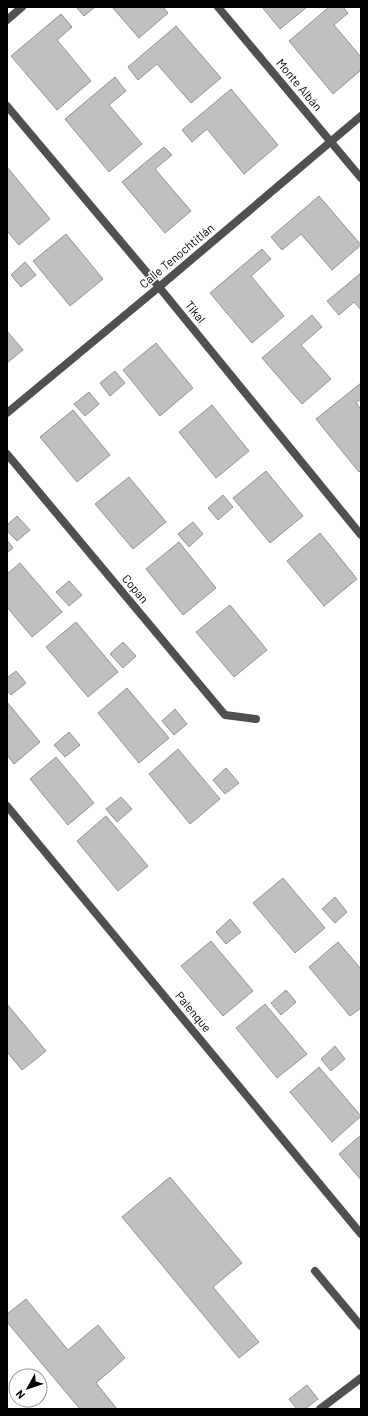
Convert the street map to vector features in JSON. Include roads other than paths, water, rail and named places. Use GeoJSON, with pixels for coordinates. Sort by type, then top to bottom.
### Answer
{"type":"FeatureCollection","features":[{"type":"Feature","properties":{"kind":"street"},"geometry":{"type":"LineString","coordinates":[[7,20],[22,7]]}},
{"type":"Feature","properties":{"kind":"street","name":"Monte Albán"},"geometry":{"type":"LineString","coordinates":[[218,7],[361,178]]}},
{"type":"Feature","properties":{"kind":"street","name":"Tikal"},"geometry":{"type":"LineString","coordinates":[[7,106],[159,287],[361,536]]}},
{"type":"Feature","properties":{"kind":"street","name":"Calle Tenochtitlán"},"geometry":{"type":"LineString","coordinates":[[7,413],[361,116]]}},
{"type":"Feature","properties":{"kind":"street","name":"Copan"},"geometry":{"type":"LineString","coordinates":[[7,454],[225,715],[256,719]]}},
{"type":"Feature","properties":{"kind":"street","name":"Palenque"},"geometry":{"type":"LineString","coordinates":[[7,806],[361,1234]]}},
{"type":"Feature","properties":{"kind":"street"},"geometry":{"type":"LineString","coordinates":[[315,1271],[361,1326]]}},
{"type":"Feature","properties":{"kind":"street"},"geometry":{"type":"LineString","coordinates":[[320,1409],[361,1378]]}}]}
